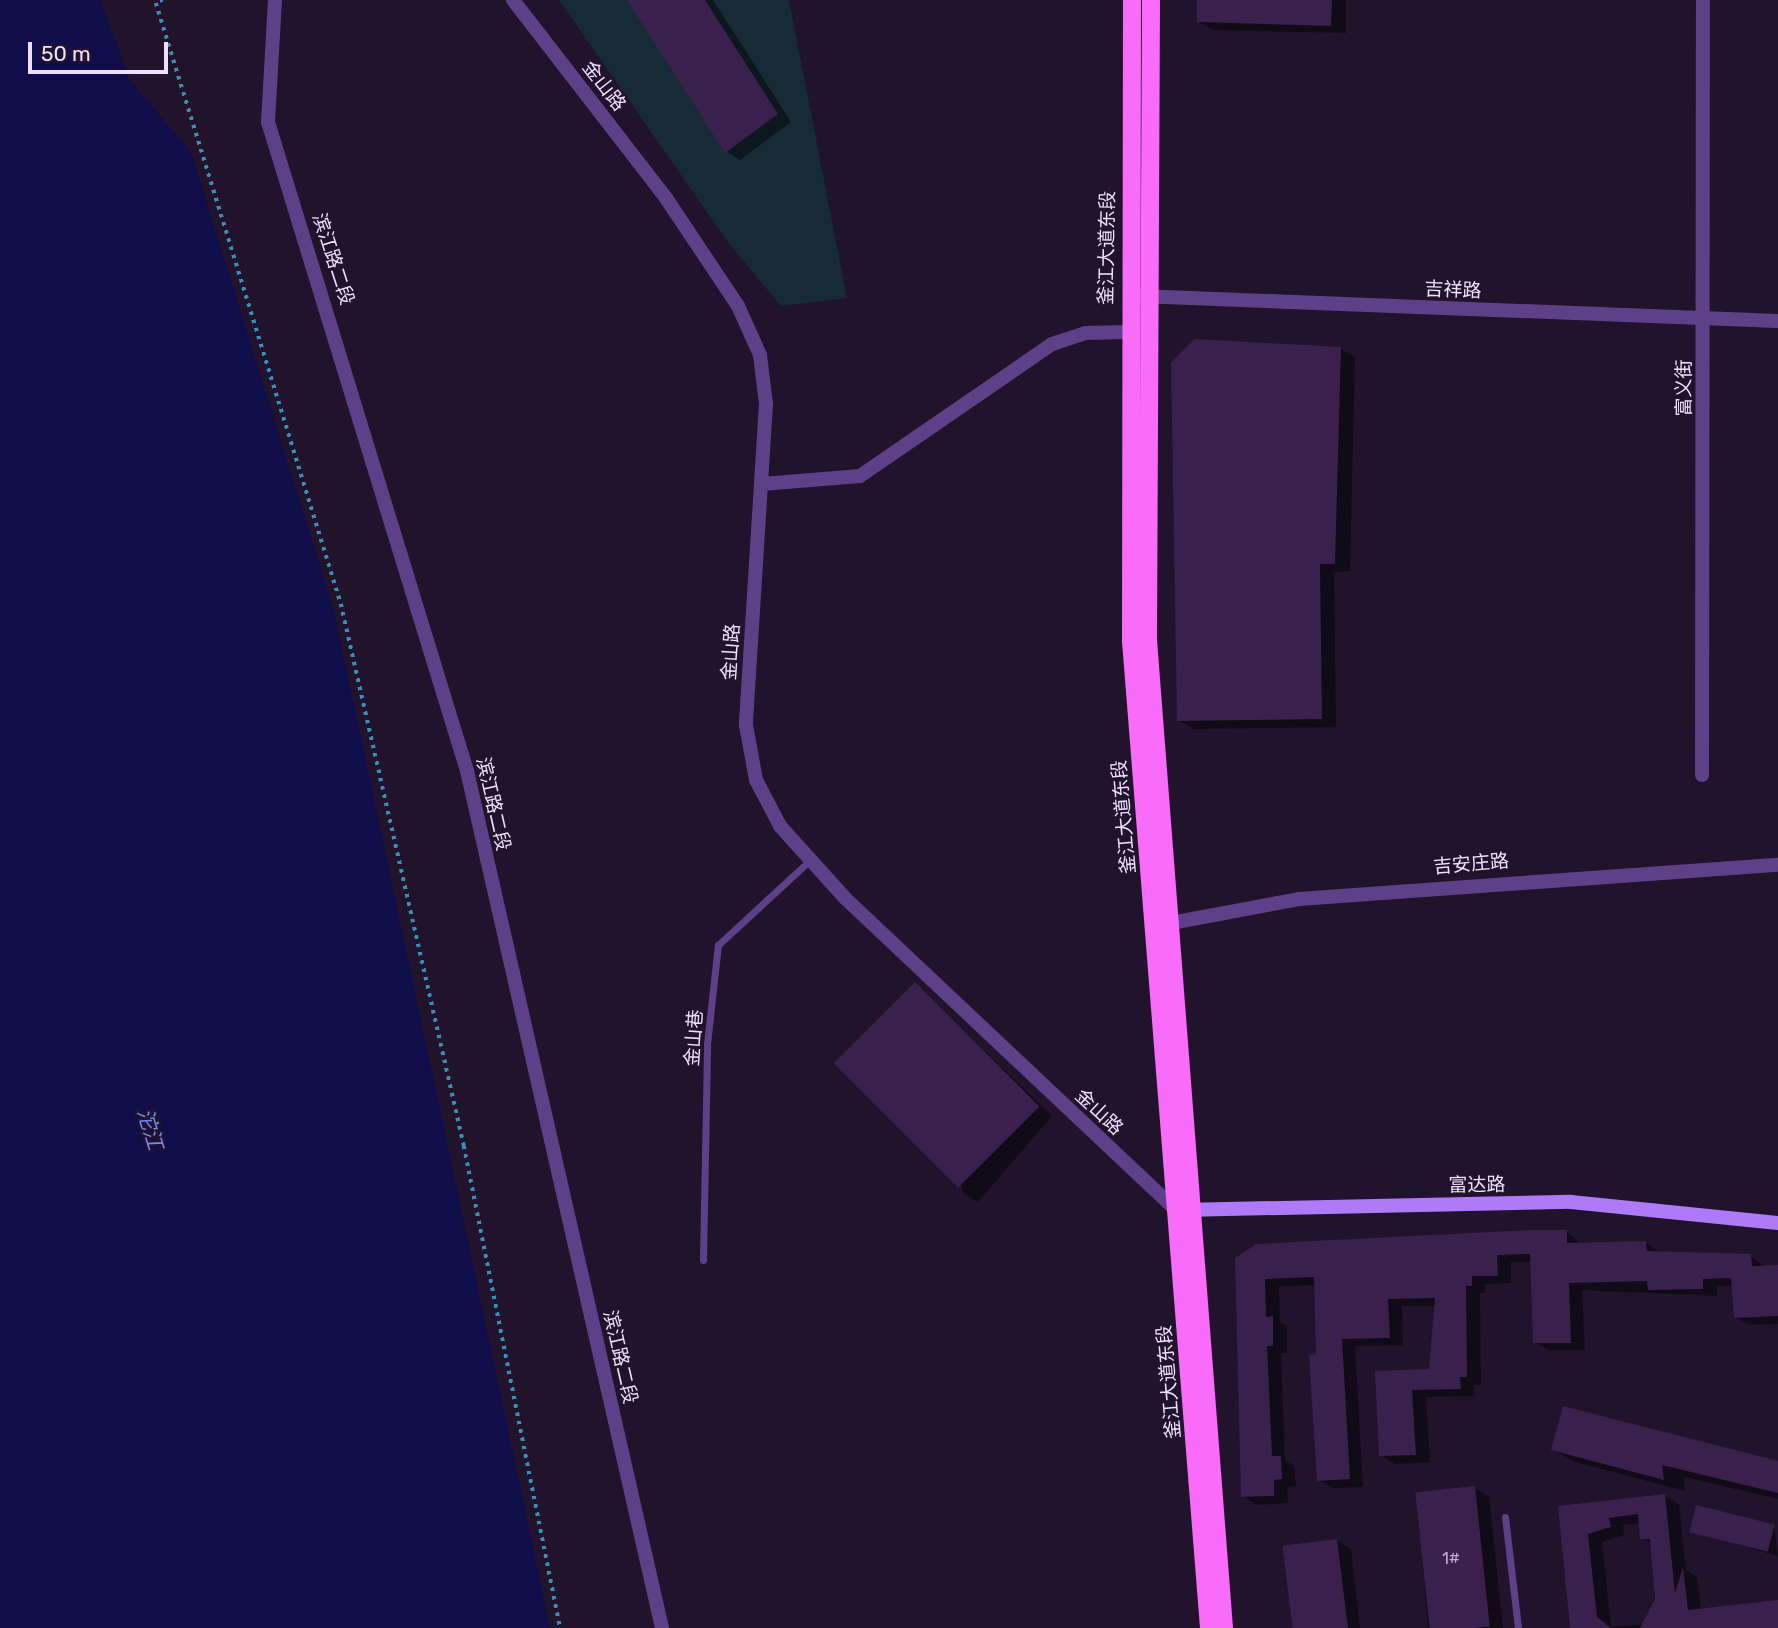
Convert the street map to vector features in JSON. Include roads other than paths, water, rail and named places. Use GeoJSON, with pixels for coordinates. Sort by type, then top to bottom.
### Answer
{"type":"FeatureCollection","features":[{"type":"Feature","properties":{"kind":"main road","name":"釜江大道东段"},"geometry":{"type":"LineString","coordinates":[[1132,0],[1127,296],[1131,642],[1209,1628]]}},
{"type":"Feature","properties":{"kind":"main road","name":"釜江大道东段"},"geometry":{"type":"LineString","coordinates":[[1151,0],[1145,296],[1148,640],[1195,1210],[1224,1628]]}},
{"type":"Feature","properties":{"kind":"main road","name":"富达路"},"geometry":{"type":"LineString","coordinates":[[1176,1210],[1571,1202],[1778,1223]]}},
{"type":"Feature","properties":{"kind":"street","name":"滨江路二段"},"geometry":{"type":"LineString","coordinates":[[275,0],[268,122],[467,771],[662,1628]]}},
{"type":"Feature","properties":{"kind":"street","name":"金山路"},"geometry":{"type":"LineString","coordinates":[[513,0],[666,198],[738,306],[763,379],[761,484],[746,725],[756,780],[780,826],[811,860],[1176,1210]]}},
{"type":"Feature","properties":{"kind":"street","name":"富义街"},"geometry":{"type":"LineString","coordinates":[[1702,775],[1703,0]]}},
{"type":"Feature","properties":{"kind":"street","name":"吉祥路"},"geometry":{"type":"LineString","coordinates":[[1127,296],[1778,321]]}},
{"type":"Feature","properties":{"kind":"street"},"geometry":{"type":"LineString","coordinates":[[761,484],[860,476],[1052,344],[1085,333],[1127,332]]}},
{"type":"Feature","properties":{"kind":"street","name":"吉安庄路"},"geometry":{"type":"LineString","coordinates":[[1171,923],[1326,896],[1778,865]]}},
{"type":"Feature","properties":{"kind":"lane","name":"金山巷"},"geometry":{"type":"LineString","coordinates":[[703,1260],[707,1044],[718,945],[811,860]]}},
{"type":"Feature","properties":{"kind":"lane"},"geometry":{"type":"LineString","coordinates":[[1505,1517],[1518,1628]]}},
{"type":"Feature","properties":{"kind":"water","name":"沱江"},"geometry":{"type":"Polygon","coordinates":[[[0,0],[101,0],[129,79],[191,152],[334,611],[550,1628],[0,1628],[0,0]]]}}]}
